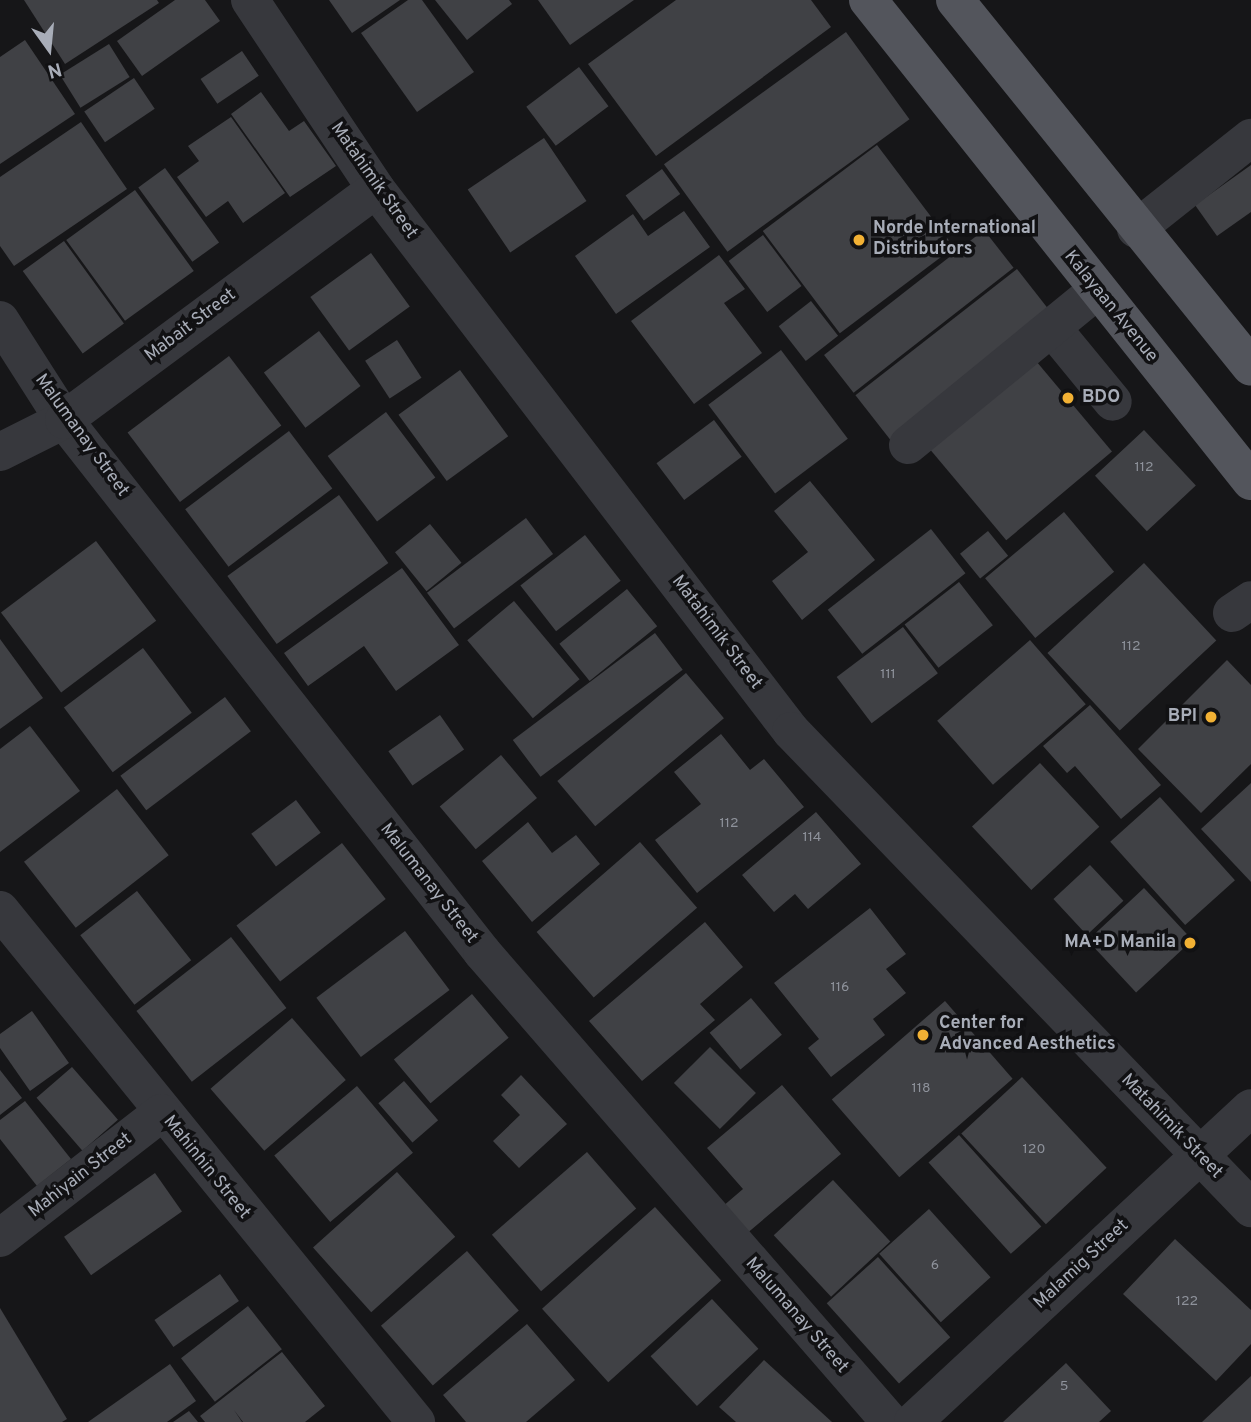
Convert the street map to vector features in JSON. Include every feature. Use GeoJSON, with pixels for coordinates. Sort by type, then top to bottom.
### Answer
{"type":"FeatureCollection","features":[{"type":"Feature","properties":{"kind":"main road","name":"Kalayaan Avenue"},"geometry":{"type":"LineString","coordinates":[[868,0],[1096,291],[1251,481]]}},
{"type":"Feature","properties":{"kind":"main road"},"geometry":{"type":"LineString","coordinates":[[955,0],[1136,229],[1251,367]]}},
{"type":"Feature","properties":{"kind":"street","name":"Matahimik Street"},"geometry":{"type":"LineString","coordinates":[[250,0],[376,189],[791,731],[1198,1157],[1251,1208]]}},
{"type":"Feature","properties":{"kind":"street"},"geometry":{"type":"LineString","coordinates":[[1136,229],[1251,138]]}},
{"type":"Feature","properties":{"kind":"street","name":"Mabait Street"},"geometry":{"type":"LineString","coordinates":[[0,452],[65,420],[376,189]]}},
{"type":"Feature","properties":{"kind":"street"},"geometry":{"type":"LineString","coordinates":[[908,445],[1053,329],[1096,291]]}},
{"type":"Feature","properties":{"kind":"street","name":"Malumanay Street"},"geometry":{"type":"LineString","coordinates":[[0,320],[65,420],[482,952],[890,1422]]}},
{"type":"Feature","properties":{"kind":"street"},"geometry":{"type":"LineString","coordinates":[[1053,329],[1113,402]]}},
{"type":"Feature","properties":{"kind":"street","name":"Mahinhin Street"},"geometry":{"type":"LineString","coordinates":[[0,910],[399,1417]]}},
{"type":"Feature","properties":{"kind":"street","name":"Malamig Street"},"geometry":{"type":"LineString","coordinates":[[913,1422],[1251,1108]]}},
{"type":"Feature","properties":{"kind":"street","name":"Mahiyain Street"},"geometry":{"type":"LineString","coordinates":[[0,1238],[161,1113]]}},
{"type":"Feature","properties":{"kind":"building"},"geometry":{"type":"Polygon","coordinates":[[[24,0],[157,0],[159,3],[65,64],[24,0]]]}},
{"type":"Feature","properties":{"kind":"building"},"geometry":{"type":"Polygon","coordinates":[[[175,0],[205,0],[220,21],[142,76],[117,41],[175,0]]]}},
{"type":"Feature","properties":{"kind":"building"},"geometry":{"type":"Polygon","coordinates":[[[329,0],[400,0],[352,33],[329,0]]]}},
{"type":"Feature","properties":{"kind":"building"},"geometry":{"type":"Polygon","coordinates":[[[408,0],[422,0],[474,72],[417,112],[361,33],[408,0]]]}},
{"type":"Feature","properties":{"kind":"building"},"geometry":{"type":"Polygon","coordinates":[[[435,0],[509,0],[512,4],[467,40],[435,0]]]}},
{"type":"Feature","properties":{"kind":"building"},"geometry":{"type":"Polygon","coordinates":[[[538,0],[634,0],[570,45],[538,0]]]}},
{"type":"Feature","properties":{"kind":"building"},"geometry":{"type":"Polygon","coordinates":[[[676,0],[811,0],[831,27],[656,156],[588,64],[676,0]]]}},
{"type":"Feature","properties":{"kind":"building"},"geometry":{"type":"Polygon","coordinates":[[[846,32],[909,119],[727,252],[664,164],[846,32]]]}},
{"type":"Feature","properties":{"kind":"building"},"geometry":{"type":"Polygon","coordinates":[[[25,40],[75,114],[0,164],[0,57],[25,40]]]}},
{"type":"Feature","properties":{"kind":"building"},"geometry":{"type":"Polygon","coordinates":[[[109,44],[130,77],[80,108],[60,75],[109,44]]]}},
{"type":"Feature","properties":{"kind":"building"},"geometry":{"type":"Polygon","coordinates":[[[242,51],[259,76],[217,104],[201,79],[242,51]]]}},
{"type":"Feature","properties":{"kind":"building"},"geometry":{"type":"Polygon","coordinates":[[[579,67],[608,106],[556,146],[526,107],[579,67]]]}},
{"type":"Feature","properties":{"kind":"building"},"geometry":{"type":"Polygon","coordinates":[[[134,78],[155,109],[105,142],[84,112],[134,78]]]}},
{"type":"Feature","properties":{"kind":"building"},"geometry":{"type":"Polygon","coordinates":[[[261,92],[289,131],[304,121],[336,166],[290,197],[231,114],[261,92]]]}},
{"type":"Feature","properties":{"kind":"building"},"geometry":{"type":"Polygon","coordinates":[[[231,117],[285,193],[243,223],[228,201],[206,217],[177,177],[199,161],[188,146],[231,117]]]}},
{"type":"Feature","properties":{"kind":"building"},"geometry":{"type":"Polygon","coordinates":[[[81,122],[127,189],[14,266],[0,246],[0,177],[81,122]]]}},
{"type":"Feature","properties":{"kind":"building"},"geometry":{"type":"Polygon","coordinates":[[[544,138],[586,201],[510,252],[468,189],[544,138]]]}},
{"type":"Feature","properties":{"kind":"building","name":"Norde International Distributors"},"geometry":{"type":"Polygon","coordinates":[[[877,145],[954,247],[840,333],[763,231],[877,145]]]}},
{"type":"Feature","properties":{"kind":"building"},"geometry":{"type":"Polygon","coordinates":[[[1251,165],[1251,212],[1217,236],[1195,205],[1251,165]]]}},
{"type":"Feature","properties":{"kind":"building"},"geometry":{"type":"Polygon","coordinates":[[[165,168],[219,242],[192,262],[138,187],[165,168]]]}},
{"type":"Feature","properties":{"kind":"building"},"geometry":{"type":"Polygon","coordinates":[[[662,169],[680,194],[644,221],[626,195],[662,169]]]}},
{"type":"Feature","properties":{"kind":"building"},"geometry":{"type":"Polygon","coordinates":[[[135,190],[194,271],[125,321],[66,240],[135,190]]]}},
{"type":"Feature","properties":{"kind":"building"},"geometry":{"type":"Polygon","coordinates":[[[684,211],[710,247],[616,314],[575,256],[633,214],[648,236],[684,211]]]}},
{"type":"Feature","properties":{"kind":"building"},"geometry":{"type":"Polygon","coordinates":[[[984,230],[1014,268],[854,393],[824,355],[984,230]]]}},
{"type":"Feature","properties":{"kind":"building"},"geometry":{"type":"Polygon","coordinates":[[[763,235],[802,286],[767,312],[729,261],[763,235]]]}},
{"type":"Feature","properties":{"kind":"building"},"geometry":{"type":"Polygon","coordinates":[[[64,241],[124,324],[83,353],[23,271],[64,241]]]}},
{"type":"Feature","properties":{"kind":"building"},"geometry":{"type":"Polygon","coordinates":[[[371,253],[410,306],[349,350],[310,297],[371,253]]]}},
{"type":"Feature","properties":{"kind":"building"},"geometry":{"type":"Polygon","coordinates":[[[719,255],[745,289],[724,303],[762,353],[694,404],[631,321],[719,255]]]}},
{"type":"Feature","properties":{"kind":"building"},"geometry":{"type":"Polygon","coordinates":[[[1017,269],[1055,318],[894,444],[855,395],[1017,269]]]}},
{"type":"Feature","properties":{"kind":"building"},"geometry":{"type":"Polygon","coordinates":[[[811,301],[838,336],[806,361],[779,326],[811,301]]]}},
{"type":"Feature","properties":{"kind":"building"},"geometry":{"type":"Polygon","coordinates":[[[319,331],[361,386],[305,428],[264,373],[319,331]]]}},
{"type":"Feature","properties":{"kind":"building"},"geometry":{"type":"Polygon","coordinates":[[[397,340],[422,378],[390,398],[365,361],[397,340]]]}},
{"type":"Feature","properties":{"kind":"building"},"geometry":{"type":"Polygon","coordinates":[[[781,350],[848,439],[775,493],[708,405],[781,350]]]}},
{"type":"Feature","properties":{"kind":"building"},"geometry":{"type":"Polygon","coordinates":[[[1031,355],[1112,452],[1006,540],[925,444],[1031,355]]]}},
{"type":"Feature","properties":{"kind":"building"},"geometry":{"type":"Polygon","coordinates":[[[229,356],[281,425],[180,502],[128,432],[229,356]]]}},
{"type":"Feature","properties":{"kind":"building"},"geometry":{"type":"Polygon","coordinates":[[[460,370],[508,436],[447,481],[399,415],[460,370]]]}},
{"type":"Feature","properties":{"kind":"building"},"geometry":{"type":"Polygon","coordinates":[[[386,412],[435,477],[377,521],[328,456],[386,412]]]}},
{"type":"Feature","properties":{"kind":"building"},"geometry":{"type":"Polygon","coordinates":[[[714,420],[742,457],[684,500],[656,463],[714,420]]]}},
{"type":"Feature","properties":{"kind":"building"},"geometry":{"type":"Polygon","coordinates":[[[1144,430],[1196,486],[1147,531],[1095,476],[1144,430]]]}},
{"type":"Feature","properties":{"kind":"building"},"geometry":{"type":"Polygon","coordinates":[[[289,431],[332,489],[229,567],[185,509],[289,431]]]}},
{"type":"Feature","properties":{"kind":"building"},"geometry":{"type":"Polygon","coordinates":[[[810,481],[875,560],[802,620],[772,581],[808,552],[774,511],[810,481]]]}},
{"type":"Feature","properties":{"kind":"building"},"geometry":{"type":"Polygon","coordinates":[[[339,495],[388,563],[277,644],[227,576],[339,495]]]}},
{"type":"Feature","properties":{"kind":"building"},"geometry":{"type":"Polygon","coordinates":[[[1064,512],[1114,572],[1035,638],[985,578],[1064,512]]]}},
{"type":"Feature","properties":{"kind":"building"},"geometry":{"type":"Polygon","coordinates":[[[526,518],[553,554],[454,629],[427,593],[526,518]]]}},
{"type":"Feature","properties":{"kind":"building"},"geometry":{"type":"Polygon","coordinates":[[[430,524],[461,563],[426,591],[395,552],[430,524]]]}},
{"type":"Feature","properties":{"kind":"building"},"geometry":{"type":"Polygon","coordinates":[[[931,529],[965,573],[862,654],[828,610],[931,529]]]}},
{"type":"Feature","properties":{"kind":"building"},"geometry":{"type":"Polygon","coordinates":[[[988,531],[1008,556],[980,579],[960,554],[988,531]]]}},
{"type":"Feature","properties":{"kind":"building"},"geometry":{"type":"Polygon","coordinates":[[[585,535],[621,581],[556,631],[520,585],[585,535]]]}},
{"type":"Feature","properties":{"kind":"building"},"geometry":{"type":"Polygon","coordinates":[[[96,541],[156,621],[61,692],[1,613],[96,541]]]}},
{"type":"Feature","properties":{"kind":"building"},"geometry":{"type":"Polygon","coordinates":[[[1144,563],[1216,641],[1120,731],[1047,653],[1144,563]]]}},
{"type":"Feature","properties":{"kind":"building"},"geometry":{"type":"Polygon","coordinates":[[[402,568],[459,645],[396,691],[364,646],[308,686],[284,653],[402,568]]]}},
{"type":"Feature","properties":{"kind":"building"},"geometry":{"type":"Polygon","coordinates":[[[959,582],[993,625],[938,668],[905,624],[959,582]]]}},
{"type":"Feature","properties":{"kind":"building"},"geometry":{"type":"Polygon","coordinates":[[[627,589],[657,626],[590,681],[559,644],[627,589]]]}},
{"type":"Feature","properties":{"kind":"building"},"geometry":{"type":"Polygon","coordinates":[[[514,601],[580,679],[533,718],[467,640],[514,601]]]}},
{"type":"Feature","properties":{"kind":"building"},"geometry":{"type":"Polygon","coordinates":[[[903,627],[938,673],[872,723],[837,677],[903,627]]]}},
{"type":"Feature","properties":{"kind":"building"},"geometry":{"type":"Polygon","coordinates":[[[655,633],[683,670],[541,777],[513,740],[655,633]]]}},
{"type":"Feature","properties":{"kind":"building"},"geometry":{"type":"Polygon","coordinates":[[[0,639],[43,698],[0,729],[0,639]]]}},
{"type":"Feature","properties":{"kind":"building"},"geometry":{"type":"Polygon","coordinates":[[[1030,640],[1086,704],[993,785],[937,721],[1030,640]]]}},
{"type":"Feature","properties":{"kind":"building"},"geometry":{"type":"Polygon","coordinates":[[[143,648],[192,713],[113,772],[64,708],[143,648]]]}},
{"type":"Feature","properties":{"kind":"building","name":"BPI"},"geometry":{"type":"Polygon","coordinates":[[[1227,660],[1251,685],[1251,764],[1201,813],[1138,749],[1227,660]]]}},
{"type":"Feature","properties":{"kind":"building"},"geometry":{"type":"Polygon","coordinates":[[[686,673],[724,718],[595,826],[557,781],[686,673]]]}},
{"type":"Feature","properties":{"kind":"building"},"geometry":{"type":"Polygon","coordinates":[[[225,697],[251,731],[146,810],[120,776],[225,697]]]}},
{"type":"Feature","properties":{"kind":"building"},"geometry":{"type":"Polygon","coordinates":[[[1090,705],[1161,785],[1121,819],[1075,766],[1067,773],[1043,746],[1090,705]]]}},
{"type":"Feature","properties":{"kind":"building"},"geometry":{"type":"Polygon","coordinates":[[[440,715],[464,749],[412,786],[388,751],[440,715]]]}},
{"type":"Feature","properties":{"kind":"building"},"geometry":{"type":"Polygon","coordinates":[[[30,726],[80,791],[0,852],[0,749],[30,726]]]}},
{"type":"Feature","properties":{"kind":"building"},"geometry":{"type":"Polygon","coordinates":[[[721,734],[750,770],[764,759],[804,807],[697,893],[655,840],[701,804],[674,772],[721,734]]]}},
{"type":"Feature","properties":{"kind":"building"},"geometry":{"type":"Polygon","coordinates":[[[501,755],[537,798],[476,849],[440,806],[501,755]]]}},
{"type":"Feature","properties":{"kind":"building"},"geometry":{"type":"Polygon","coordinates":[[[1040,763],[1099,827],[1031,890],[972,826],[1040,763]]]}},
{"type":"Feature","properties":{"kind":"building"},"geometry":{"type":"Polygon","coordinates":[[[1251,783],[1251,882],[1201,829],[1251,783]]]}},
{"type":"Feature","properties":{"kind":"building"},"geometry":{"type":"Polygon","coordinates":[[[117,789],[169,855],[76,928],[24,862],[117,789]]]}},
{"type":"Feature","properties":{"kind":"building"},"geometry":{"type":"Polygon","coordinates":[[[1160,797],[1235,880],[1185,925],[1110,842],[1160,797]]]}},
{"type":"Feature","properties":{"kind":"building"},"geometry":{"type":"Polygon","coordinates":[[[296,800],[321,833],[276,866],[251,834],[296,800]]]}},
{"type":"Feature","properties":{"kind":"building"},"geometry":{"type":"Polygon","coordinates":[[[816,812],[861,864],[808,909],[795,894],[774,912],[742,875],[816,812]]]}},
{"type":"Feature","properties":{"kind":"building"},"geometry":{"type":"Polygon","coordinates":[[[528,822],[552,853],[576,835],[600,864],[532,922],[482,861],[528,822]]]}},
{"type":"Feature","properties":{"kind":"building"},"geometry":{"type":"Polygon","coordinates":[[[640,842],[697,908],[594,998],[537,932],[640,842]]]}},
{"type":"Feature","properties":{"kind":"building"},"geometry":{"type":"Polygon","coordinates":[[[342,843],[386,899],[280,981],[236,925],[342,843]]]}},
{"type":"Feature","properties":{"kind":"building"},"geometry":{"type":"Polygon","coordinates":[[[1090,865],[1123,901],[1087,935],[1053,899],[1090,865]]]}},
{"type":"Feature","properties":{"kind":"building"},"geometry":{"type":"Polygon","coordinates":[[[1144,888],[1192,940],[1136,992],[1088,941],[1144,888]]]}},
{"type":"Feature","properties":{"kind":"building"},"geometry":{"type":"Polygon","coordinates":[[[137,891],[191,960],[134,1005],[80,935],[137,891]]]}},
{"type":"Feature","properties":{"kind":"building"},"geometry":{"type":"Polygon","coordinates":[[[870,908],[906,954],[886,969],[906,993],[873,1019],[885,1035],[831,1077],[808,1048],[819,1039],[774,983],[870,908]]]}},
{"type":"Feature","properties":{"kind":"building"},"geometry":{"type":"Polygon","coordinates":[[[705,922],[743,967],[700,1004],[715,1020],[642,1081],[589,1021],[705,922]]]}},
{"type":"Feature","properties":{"kind":"building"},"geometry":{"type":"Polygon","coordinates":[[[405,931],[450,990],[361,1057],[316,998],[405,931]]]}},
{"type":"Feature","properties":{"kind":"building"},"geometry":{"type":"Polygon","coordinates":[[[231,937],[286,1008],[192,1082],[136,1011],[231,937]]]}},
{"type":"Feature","properties":{"kind":"building"},"geometry":{"type":"Polygon","coordinates":[[[472,994],[509,1038],[431,1103],[394,1060],[472,994]]]}},
{"type":"Feature","properties":{"kind":"building"},"geometry":{"type":"Polygon","coordinates":[[[751,998],[782,1035],[740,1069],[710,1033],[751,998]]]}},
{"type":"Feature","properties":{"kind":"building"},"geometry":{"type":"Polygon","coordinates":[[[945,1001],[1013,1079],[899,1177],[832,1099],[945,1001]]]}},
{"type":"Feature","properties":{"kind":"building"},"geometry":{"type":"Polygon","coordinates":[[[32,1011],[69,1063],[30,1091],[0,1048],[0,1034],[32,1011]]]}},
{"type":"Feature","properties":{"kind":"building"},"geometry":{"type":"Polygon","coordinates":[[[292,1018],[346,1080],[264,1151],[210,1089],[292,1018]]]}},
{"type":"Feature","properties":{"kind":"building"},"geometry":{"type":"Polygon","coordinates":[[[710,1047],[756,1093],[720,1129],[674,1083],[710,1047]]]}},
{"type":"Feature","properties":{"kind":"building"},"geometry":{"type":"Polygon","coordinates":[[[72,1067],[118,1120],[82,1151],[37,1098],[72,1067]]]}},
{"type":"Feature","properties":{"kind":"building"},"geometry":{"type":"Polygon","coordinates":[[[0,1070],[22,1098],[0,1115],[0,1070]]]}},
{"type":"Feature","properties":{"kind":"building"},"geometry":{"type":"Polygon","coordinates":[[[521,1075],[567,1124],[519,1168],[493,1141],[520,1115],[501,1095],[521,1075]]]}},
{"type":"Feature","properties":{"kind":"building"},"geometry":{"type":"Polygon","coordinates":[[[1022,1077],[1107,1168],[1046,1224],[961,1134],[1022,1077]]]}},
{"type":"Feature","properties":{"kind":"building"},"geometry":{"type":"Polygon","coordinates":[[[404,1081],[438,1120],[412,1143],[378,1103],[404,1081]]]}},
{"type":"Feature","properties":{"kind":"building"},"geometry":{"type":"Polygon","coordinates":[[[782,1085],[841,1154],[739,1240],[715,1213],[743,1189],[707,1148],[782,1085]]]}},
{"type":"Feature","properties":{"kind":"building"},"geometry":{"type":"Polygon","coordinates":[[[357,1086],[413,1153],[330,1222],[274,1155],[357,1086]]]}},
{"type":"Feature","properties":{"kind":"building"},"geometry":{"type":"Polygon","coordinates":[[[25,1101],[71,1159],[37,1186],[0,1139],[0,1120],[25,1101]]]}},
{"type":"Feature","properties":{"kind":"building"},"geometry":{"type":"Polygon","coordinates":[[[959,1135],[1041,1226],[1011,1254],[929,1162],[959,1135]]]}},
{"type":"Feature","properties":{"kind":"building"},"geometry":{"type":"Polygon","coordinates":[[[587,1152],[636,1209],[541,1291],[492,1235],[587,1152]]]}},
{"type":"Feature","properties":{"kind":"building"},"geometry":{"type":"Polygon","coordinates":[[[397,1172],[455,1237],[371,1312],[313,1248],[397,1172]]]}},
{"type":"Feature","properties":{"kind":"building"},"geometry":{"type":"Polygon","coordinates":[[[155,1173],[182,1212],[91,1275],[64,1237],[155,1173]]]}},
{"type":"Feature","properties":{"kind":"building"},"geometry":{"type":"Polygon","coordinates":[[[833,1180],[890,1241],[831,1297],[774,1235],[833,1180]]]}},
{"type":"Feature","properties":{"kind":"building"},"geometry":{"type":"Polygon","coordinates":[[[655,1207],[721,1281],[608,1382],[542,1309],[655,1207]]]}},
{"type":"Feature","properties":{"kind":"building"},"geometry":{"type":"Polygon","coordinates":[[[929,1209],[991,1277],[941,1322],[879,1254],[929,1209]]]}},
{"type":"Feature","properties":{"kind":"building"},"geometry":{"type":"Polygon","coordinates":[[[1175,1239],[1251,1310],[1251,1344],[1216,1381],[1123,1294],[1175,1239]]]}},
{"type":"Feature","properties":{"kind":"building"},"geometry":{"type":"Polygon","coordinates":[[[467,1251],[519,1311],[433,1385],[381,1326],[467,1251]]]}},
{"type":"Feature","properties":{"kind":"building"},"geometry":{"type":"Polygon","coordinates":[[[878,1257],[950,1337],[899,1383],[827,1303],[878,1257]]]}},
{"type":"Feature","properties":{"kind":"building"},"geometry":{"type":"Polygon","coordinates":[[[220,1274],[239,1301],[173,1347],[154,1320],[220,1274]]]}},
{"type":"Feature","properties":{"kind":"building"},"geometry":{"type":"Polygon","coordinates":[[[712,1299],[758,1349],[697,1406],[651,1356],[712,1299]]]}},
{"type":"Feature","properties":{"kind":"building"},"geometry":{"type":"Polygon","coordinates":[[[248,1306],[282,1349],[215,1402],[181,1358],[248,1306]]]}},
{"type":"Feature","properties":{"kind":"building"},"geometry":{"type":"Polygon","coordinates":[[[0,1308],[67,1419],[62,1422],[0,1422],[0,1308]]]}},
{"type":"Feature","properties":{"kind":"building"},"geometry":{"type":"Polygon","coordinates":[[[527,1324],[575,1380],[526,1422],[466,1422],[443,1395],[527,1324]]]}},
{"type":"Feature","properties":{"kind":"building"},"geometry":{"type":"Polygon","coordinates":[[[282,1352],[325,1406],[305,1422],[243,1422],[234,1410],[242,1422],[205,1422],[200,1416],[282,1352]]]}},
{"type":"Feature","properties":{"kind":"building"},"geometry":{"type":"Polygon","coordinates":[[[764,1360],[832,1422],[736,1422],[719,1407],[764,1360]]]}},
{"type":"Feature","properties":{"kind":"building"},"geometry":{"type":"Polygon","coordinates":[[[1066,1363],[1111,1411],[1099,1422],[1003,1422],[1066,1363]]]}},
{"type":"Feature","properties":{"kind":"building"},"geometry":{"type":"Polygon","coordinates":[[[170,1364],[196,1401],[167,1422],[88,1422],[170,1364]]]}},
{"type":"Feature","properties":{"kind":"building"},"geometry":{"type":"Polygon","coordinates":[[[1251,1376],[1251,1422],[1202,1422],[1251,1376]]]}},
{"type":"Feature","properties":{"kind":"building"},"geometry":{"type":"Polygon","coordinates":[[[189,1411],[198,1422],[173,1422],[189,1411]]]}},
{"type":"Feature","properties":{"kind":"place","name":"Norde International Distributors"},"geometry":{"type":"Point","coordinates":[859,240]}},
{"type":"Feature","properties":{"kind":"place","name":"BDO"},"geometry":{"type":"Point","coordinates":[1068,398]}},
{"type":"Feature","properties":{"kind":"place","name":"BPI"},"geometry":{"type":"Point","coordinates":[1211,717]}},
{"type":"Feature","properties":{"kind":"place","name":"MA+D Manila"},"geometry":{"type":"Point","coordinates":[1190,943]}},
{"type":"Feature","properties":{"kind":"place","name":"Center for Advanced Aesthetics"},"geometry":{"type":"Point","coordinates":[923,1035]}}]}
